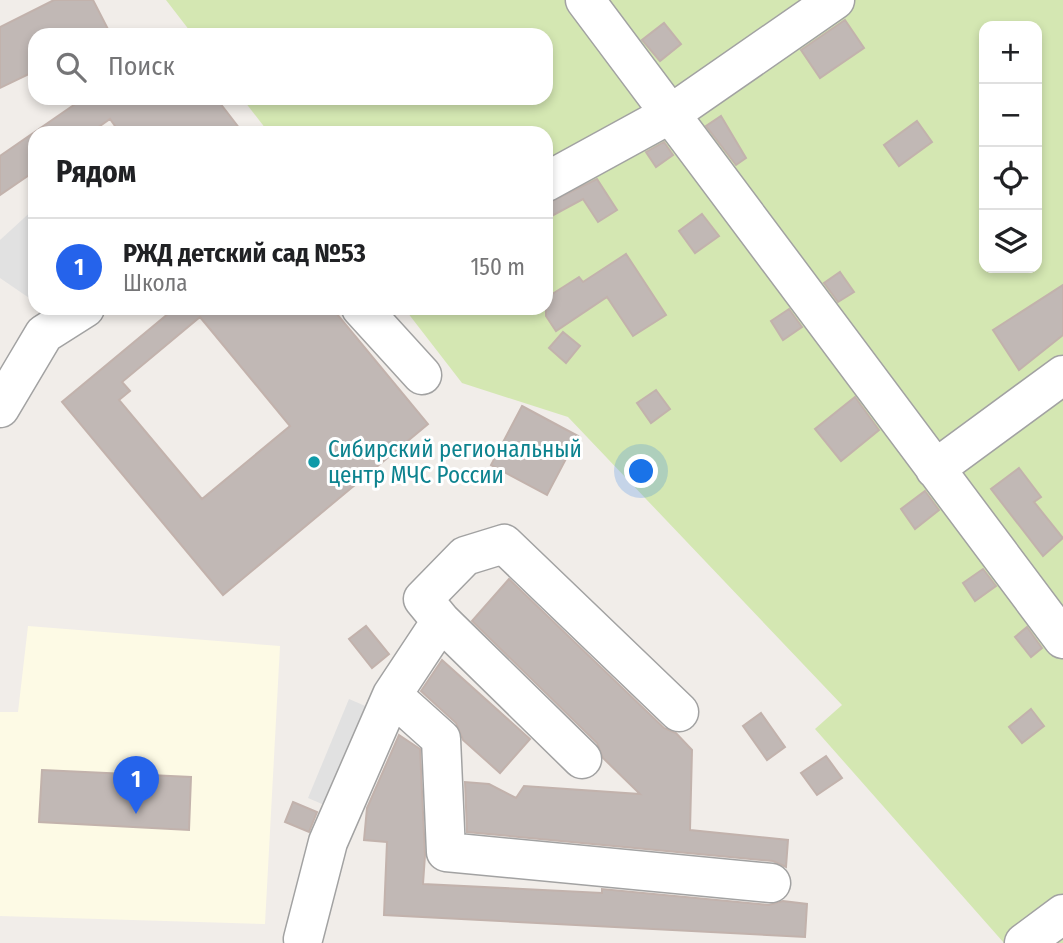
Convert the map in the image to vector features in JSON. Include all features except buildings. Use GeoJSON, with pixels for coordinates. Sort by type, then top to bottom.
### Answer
{"type":"FeatureCollection","features":[{"type":"Feature","properties":{"kind":"lane"},"geometry":{"type":"LineString","coordinates":[[585,0],[1063,639]]}},
{"type":"Feature","properties":{"kind":"lane"},"geometry":{"type":"LineString","coordinates":[[553,178],[672,113],[835,0]]}},
{"type":"Feature","properties":{"kind":"lane"},"geometry":{"type":"LineString","coordinates":[[0,408],[44,334],[74,315]]}},
{"type":"Feature","properties":{"kind":"lane"},"geometry":{"type":"LineString","coordinates":[[367,315],[422,375]]}},
{"type":"Feature","properties":{"kind":"lane"},"geometry":{"type":"LineString","coordinates":[[935,469],[1063,375]]}},
{"type":"Feature","properties":{"kind":"lane"},"geometry":{"type":"LineString","coordinates":[[583,759],[441,621],[423,599],[465,556],[504,544],[679,712]]}},
{"type":"Feature","properties":{"kind":"lane"},"geometry":{"type":"LineString","coordinates":[[303,939],[327,842],[392,695],[441,621]]}},
{"type":"Feature","properties":{"kind":"lane"},"geometry":{"type":"LineString","coordinates":[[392,695],[441,739],[446,852],[771,883]]}},
{"type":"Feature","properties":{"kind":"lane"},"geometry":{"type":"LineString","coordinates":[[1024,943],[1063,914]]}},
{"type":"Feature","properties":{"kind":"shaded area"},"geometry":{"type":"Polygon","coordinates":[[[28,214],[28,297],[0,278],[0,240],[28,214]]]}},
{"type":"Feature","properties":{"kind":"shaded area"},"geometry":{"type":"Polygon","coordinates":[[[28,626],[280,646],[265,924],[0,916],[0,712],[18,712],[28,626]]]}},
{"type":"Feature","properties":{"kind":"shaded area"},"geometry":{"type":"Polygon","coordinates":[[[349,699],[370,708],[329,807],[308,798],[349,699]]]}},
{"type":"Feature","properties":{"kind":"green space"},"geometry":{"type":"Polygon","coordinates":[[[166,0],[1063,0],[1063,943],[1004,943],[815,729],[842,705],[568,417],[462,383],[409,315],[553,315],[553,126],[264,126],[247,105],[553,105],[553,28],[188,28],[166,0]]]}},
{"type":"Feature","properties":{"kind":"place","name":"Сибирский региональный центр МЧС России"},"geometry":{"type":"Point","coordinates":[314,462]}},
{"type":"Feature","properties":{"kind":"place","name":"РЖД детский сад №53"},"geometry":{"type":"Point","coordinates":[136,814]}}]}
